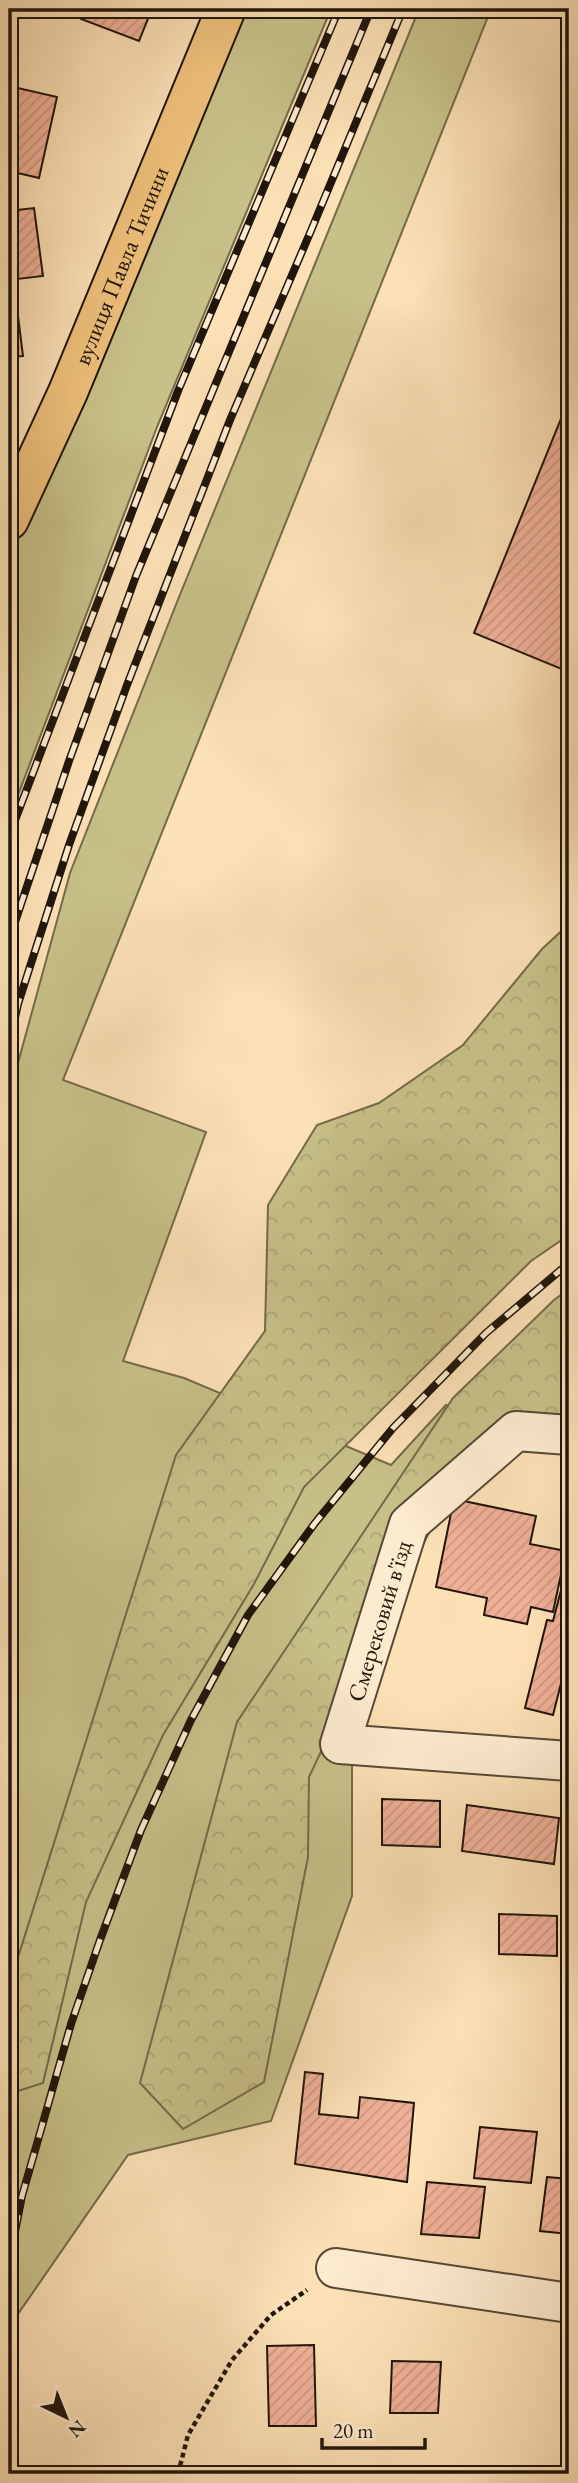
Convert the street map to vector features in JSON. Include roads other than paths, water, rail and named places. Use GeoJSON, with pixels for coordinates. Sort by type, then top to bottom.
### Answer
{"type":"FeatureCollection","features":[{"type":"Feature","properties":{"kind":"main road","name":"вулиця Павла Тичини"},"geometry":{"type":"LineString","coordinates":[[9,520],[68,393],[226,9]]}},
{"type":"Feature","properties":{"kind":"street","name":"Смерековий в'їзд"},"geometry":{"type":"LineString","coordinates":[[569,1435],[516,1431],[408,1524],[340,1744],[569,1761]]}},
{"type":"Feature","properties":{"kind":"street"},"geometry":{"type":"LineString","coordinates":[[336,2269],[569,2303]]}},
{"type":"Feature","properties":{"kind":"railway"},"geometry":{"type":"LineString","coordinates":[[9,836],[178,391],[339,9]]}},
{"type":"Feature","properties":{"kind":"railway"},"geometry":{"type":"LineString","coordinates":[[9,940],[69,761],[136,576],[371,9]]}},
{"type":"Feature","properties":{"kind":"railway"},"geometry":{"type":"LineString","coordinates":[[9,1045],[18,1004],[69,845],[127,685],[230,420],[403,9]]}},
{"type":"Feature","properties":{"kind":"railway"},"geometry":{"type":"LineString","coordinates":[[9,2262],[22,2196],[71,2024],[100,1940],[141,1830],[191,1720],[248,1615],[315,1523],[393,1428],[486,1333],[569,1263]]}}]}
